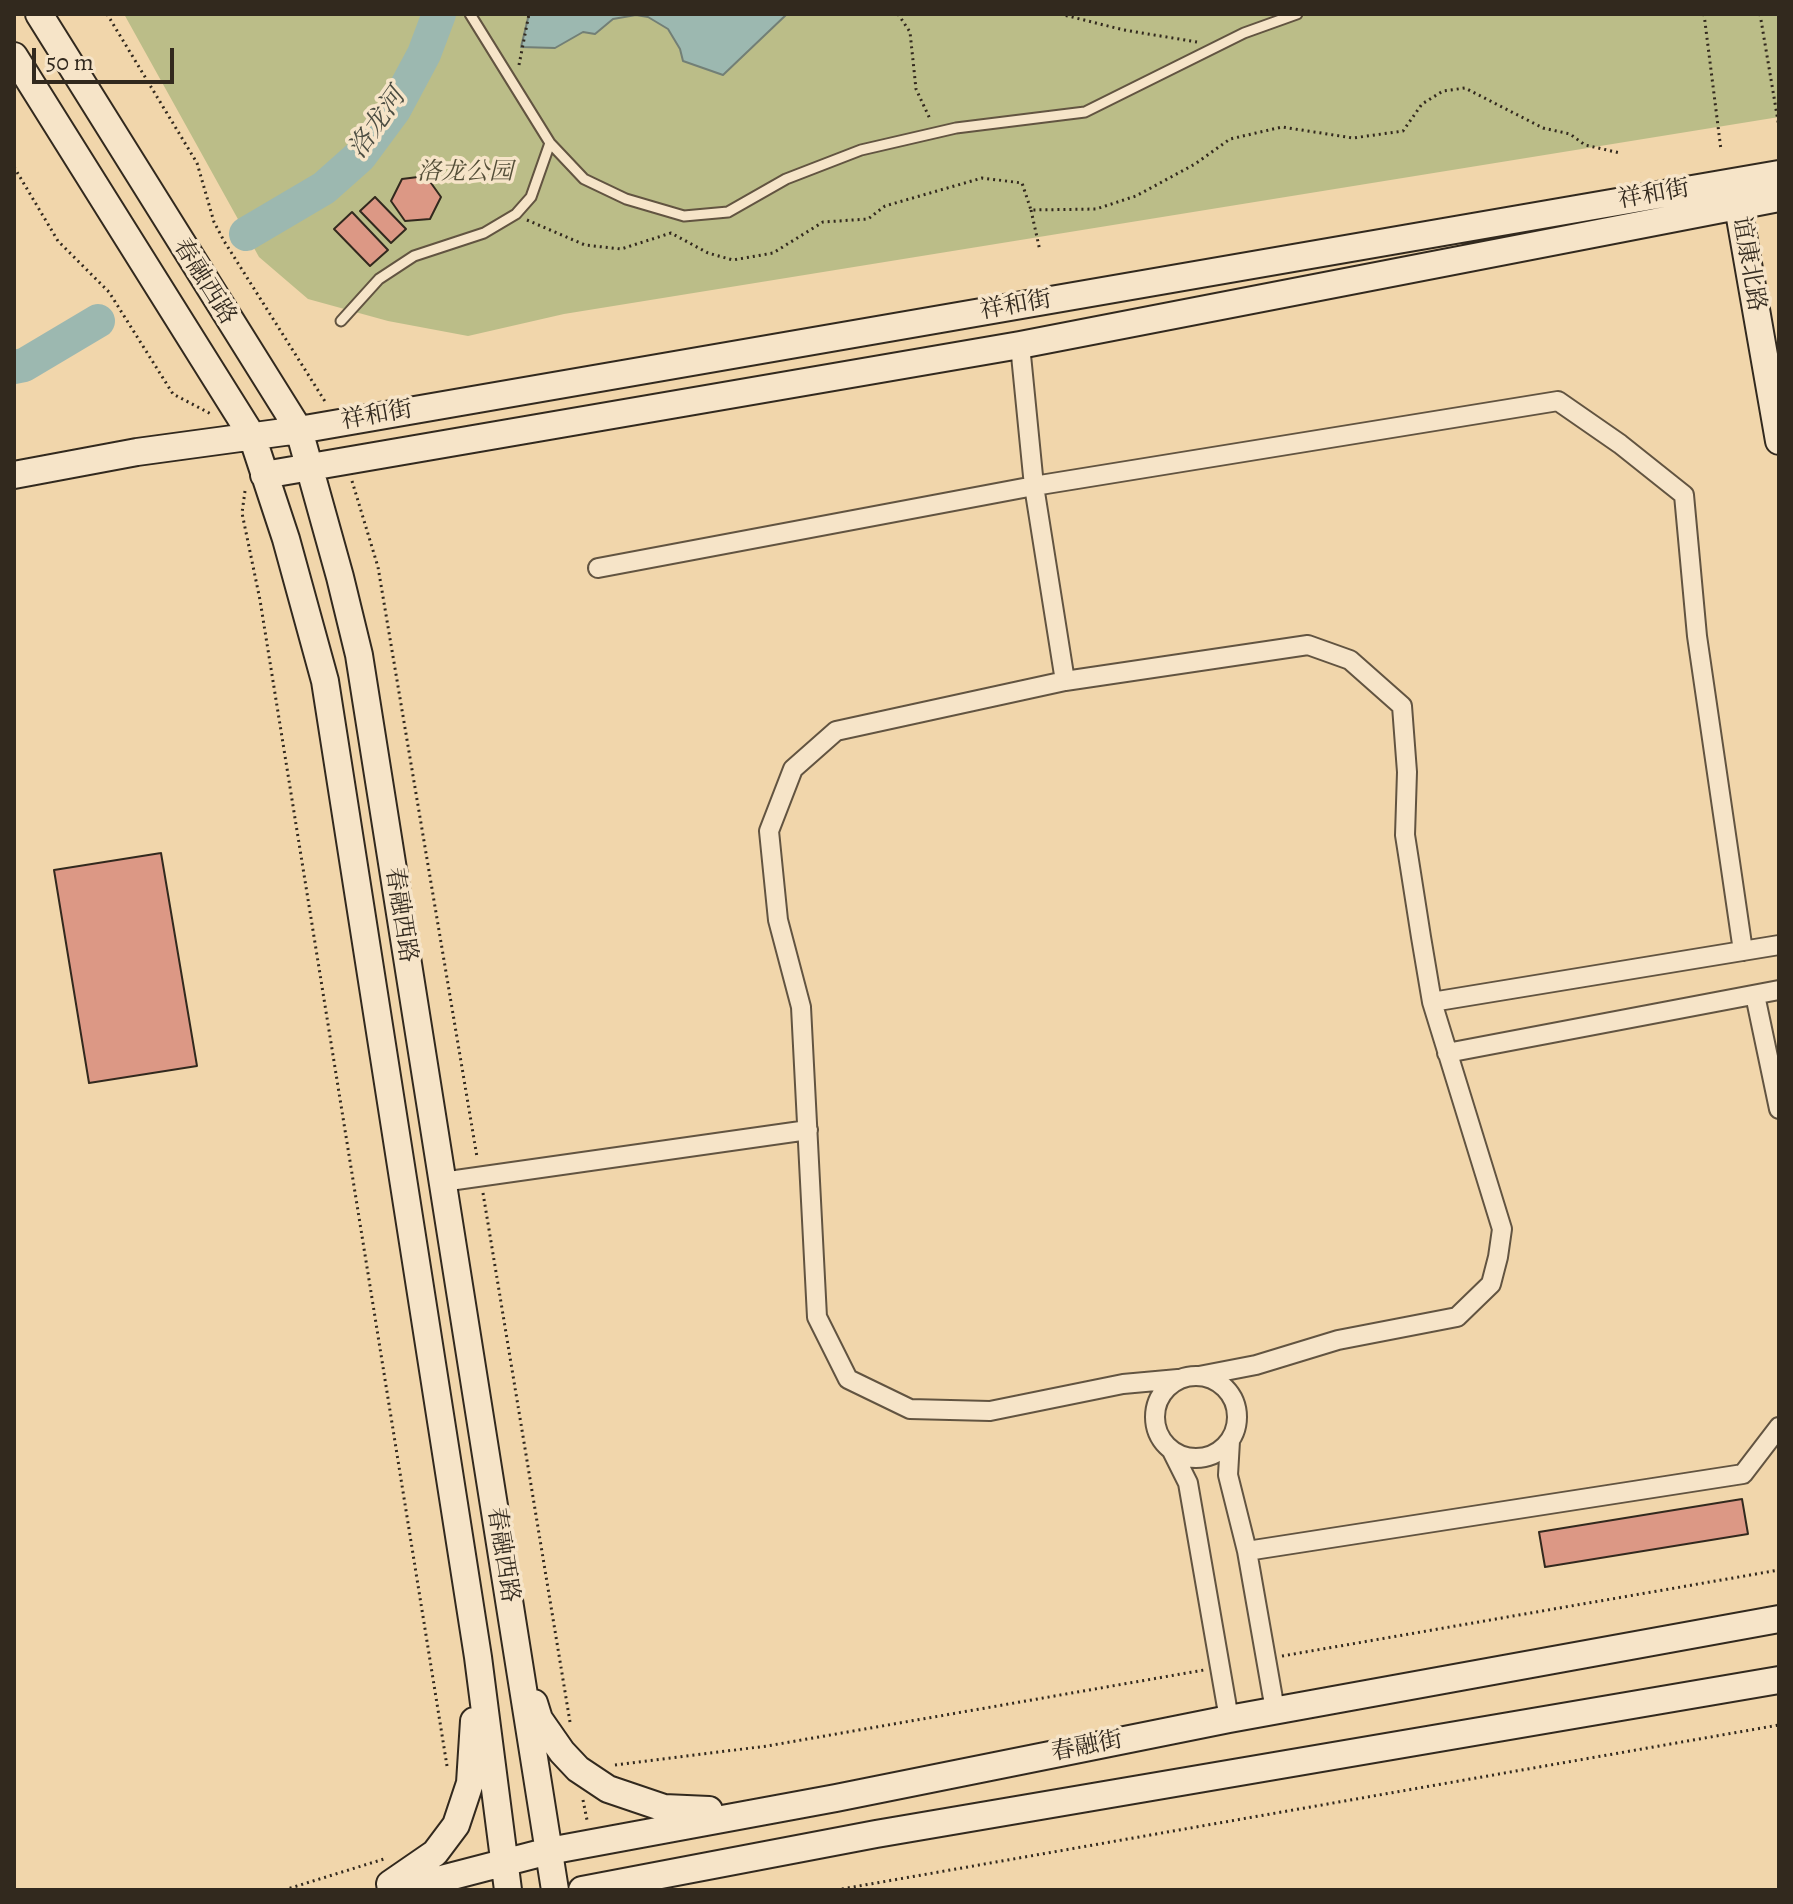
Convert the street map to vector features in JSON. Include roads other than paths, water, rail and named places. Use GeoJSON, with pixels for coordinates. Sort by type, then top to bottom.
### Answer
{"type":"FeatureCollection","features":[{"type":"Feature","properties":{"kind":"main road","name":"春融西路"},"geometry":{"type":"LineString","coordinates":[[39,14],[299,430],[359,655],[555,1890]]}},
{"type":"Feature","properties":{"kind":"main road","name":"春融西路"},"geometry":{"type":"LineString","coordinates":[[14,56],[252,436],[255,479],[286,539],[325,681],[478,1657],[508,1890]]}},
{"type":"Feature","properties":{"kind":"main road","name":"祥和街"},"geometry":{"type":"LineString","coordinates":[[14,475],[1736,193],[1777,192]]}},
{"type":"Feature","properties":{"kind":"main road","name":"祥和街"},"geometry":{"type":"LineString","coordinates":[[255,479],[1020,345],[1736,193]]}},
{"type":"Feature","properties":{"kind":"main road","name":"谊康北路"},"geometry":{"type":"LineString","coordinates":[[1736,193],[1779,441]]}},
{"type":"Feature","properties":{"kind":"main road","name":"春融街"},"geometry":{"type":"LineString","coordinates":[[399,1890],[549,1851],[836,1798],[1275,1710],[1779,1619]]}},
{"type":"Feature","properties":{"kind":"main road"},"geometry":{"type":"LineString","coordinates":[[517,1653],[539,1719],[578,1769],[626,1797],[684,1810],[836,1798]]}},
{"type":"Feature","properties":{"kind":"main road"},"geometry":{"type":"LineString","coordinates":[[381,1890],[435,1853],[461,1814],[470,1783],[478,1657]]}},
{"type":"Feature","properties":{"kind":"main road","name":"春融街"},"geometry":{"type":"LineString","coordinates":[[582,1890],[892,1831],[1779,1680]]}},
{"type":"Feature","properties":{"kind":"main road"},"geometry":{"type":"LineString","coordinates":[[677,1890],[729,1862]]}},
{"type":"Feature","properties":{"kind":"street"},"geometry":{"type":"LineString","coordinates":[[1020,345],[1034,486],[1065,681]]}},
{"type":"Feature","properties":{"kind":"street"},"geometry":{"type":"LineString","coordinates":[[598,568],[1034,486],[1558,401],[1620,444],[1684,495],[1697,636],[1743,951]]}},
{"type":"Feature","properties":{"kind":"street"},"geometry":{"type":"LineString","coordinates":[[1308,645],[1350,660],[1402,706],[1407,772],[1405,835],[1432,1002],[1502,1229],[1491,1284],[1457,1317],[1338,1340],[1256,1365],[1199,1376],[1123,1384],[990,1411],[910,1409],[848,1379],[817,1317],[801,1007],[778,920],[769,831],[793,769],[836,731],[1065,681],[1308,645]]}},
{"type":"Feature","properties":{"kind":"street"},"geometry":{"type":"LineString","coordinates":[[1432,1002],[1779,945]]}},
{"type":"Feature","properties":{"kind":"street"},"geometry":{"type":"LineString","coordinates":[[1447,1053],[1779,990]]}},
{"type":"Feature","properties":{"kind":"street"},"geometry":{"type":"LineString","coordinates":[[1755,995],[1779,1109]]}},
{"type":"Feature","properties":{"kind":"street"},"geometry":{"type":"LineString","coordinates":[[442,1182],[808,1130]]}},
{"type":"Feature","properties":{"kind":"street"},"geometry":{"type":"LineString","coordinates":[[1256,1365],[1243,1379],[1234,1400],[1237,1421],[1230,1441],[1228,1475],[1247,1551],[1275,1710]]}},
{"type":"Feature","properties":{"kind":"street"},"geometry":{"type":"LineString","coordinates":[[1199,1376],[1220,1383],[1234,1400]]}},
{"type":"Feature","properties":{"kind":"street"},"geometry":{"type":"LineString","coordinates":[[1154,1413],[1162,1393],[1178,1379]]}},
{"type":"Feature","properties":{"kind":"street"},"geometry":{"type":"LineString","coordinates":[[1123,1384],[1142,1395],[1154,1413],[1158,1434],[1172,1451],[1188,1483],[1229,1719]]}},
{"type":"Feature","properties":{"kind":"street"},"geometry":{"type":"LineString","coordinates":[[1247,1551],[1743,1474],[1779,1427]]}},
{"type":"Feature","properties":{"kind":"street"},"geometry":{"type":"LineString","coordinates":[[1172,1451],[1192,1458],[1203,1458],[1213,1455],[1230,1441]]}},
{"type":"Feature","properties":{"kind":"lane"},"geometry":{"type":"LineString","coordinates":[[470,14],[514,90],[550,143],[584,179],[626,199],[684,216],[728,212],[786,179],[861,150],[935,132],[1085,112],[1214,49],[1297,14]]}},
{"type":"Feature","properties":{"kind":"lane"},"geometry":{"type":"LineString","coordinates":[[341,321],[379,279],[414,256],[484,233],[516,214],[531,197],[550,143]]}},
{"type":"Feature","properties":{"kind":"water"},"geometry":{"type":"Polygon","coordinates":[[[529,14],[787,14],[723,75],[683,61],[668,29],[648,17],[636,15],[613,19],[595,34],[583,32],[555,48],[521,47],[529,14]]]}},
{"type":"Feature","properties":{"kind":"waterway","name":"洛龙河"},"geometry":{"type":"LineString","coordinates":[[246,234],[324,188],[360,156],[394,110],[424,54],[439,14]]}},
{"type":"Feature","properties":{"kind":"waterway","name":"洛龙河"},"geometry":{"type":"LineString","coordinates":[[14,367],[24,365],[98,321]]}},
{"type":"Feature","properties":{"kind":"park label","name":"洛龙公园"},"geometry":{"type":"Point","coordinates":[465,173]}}]}
